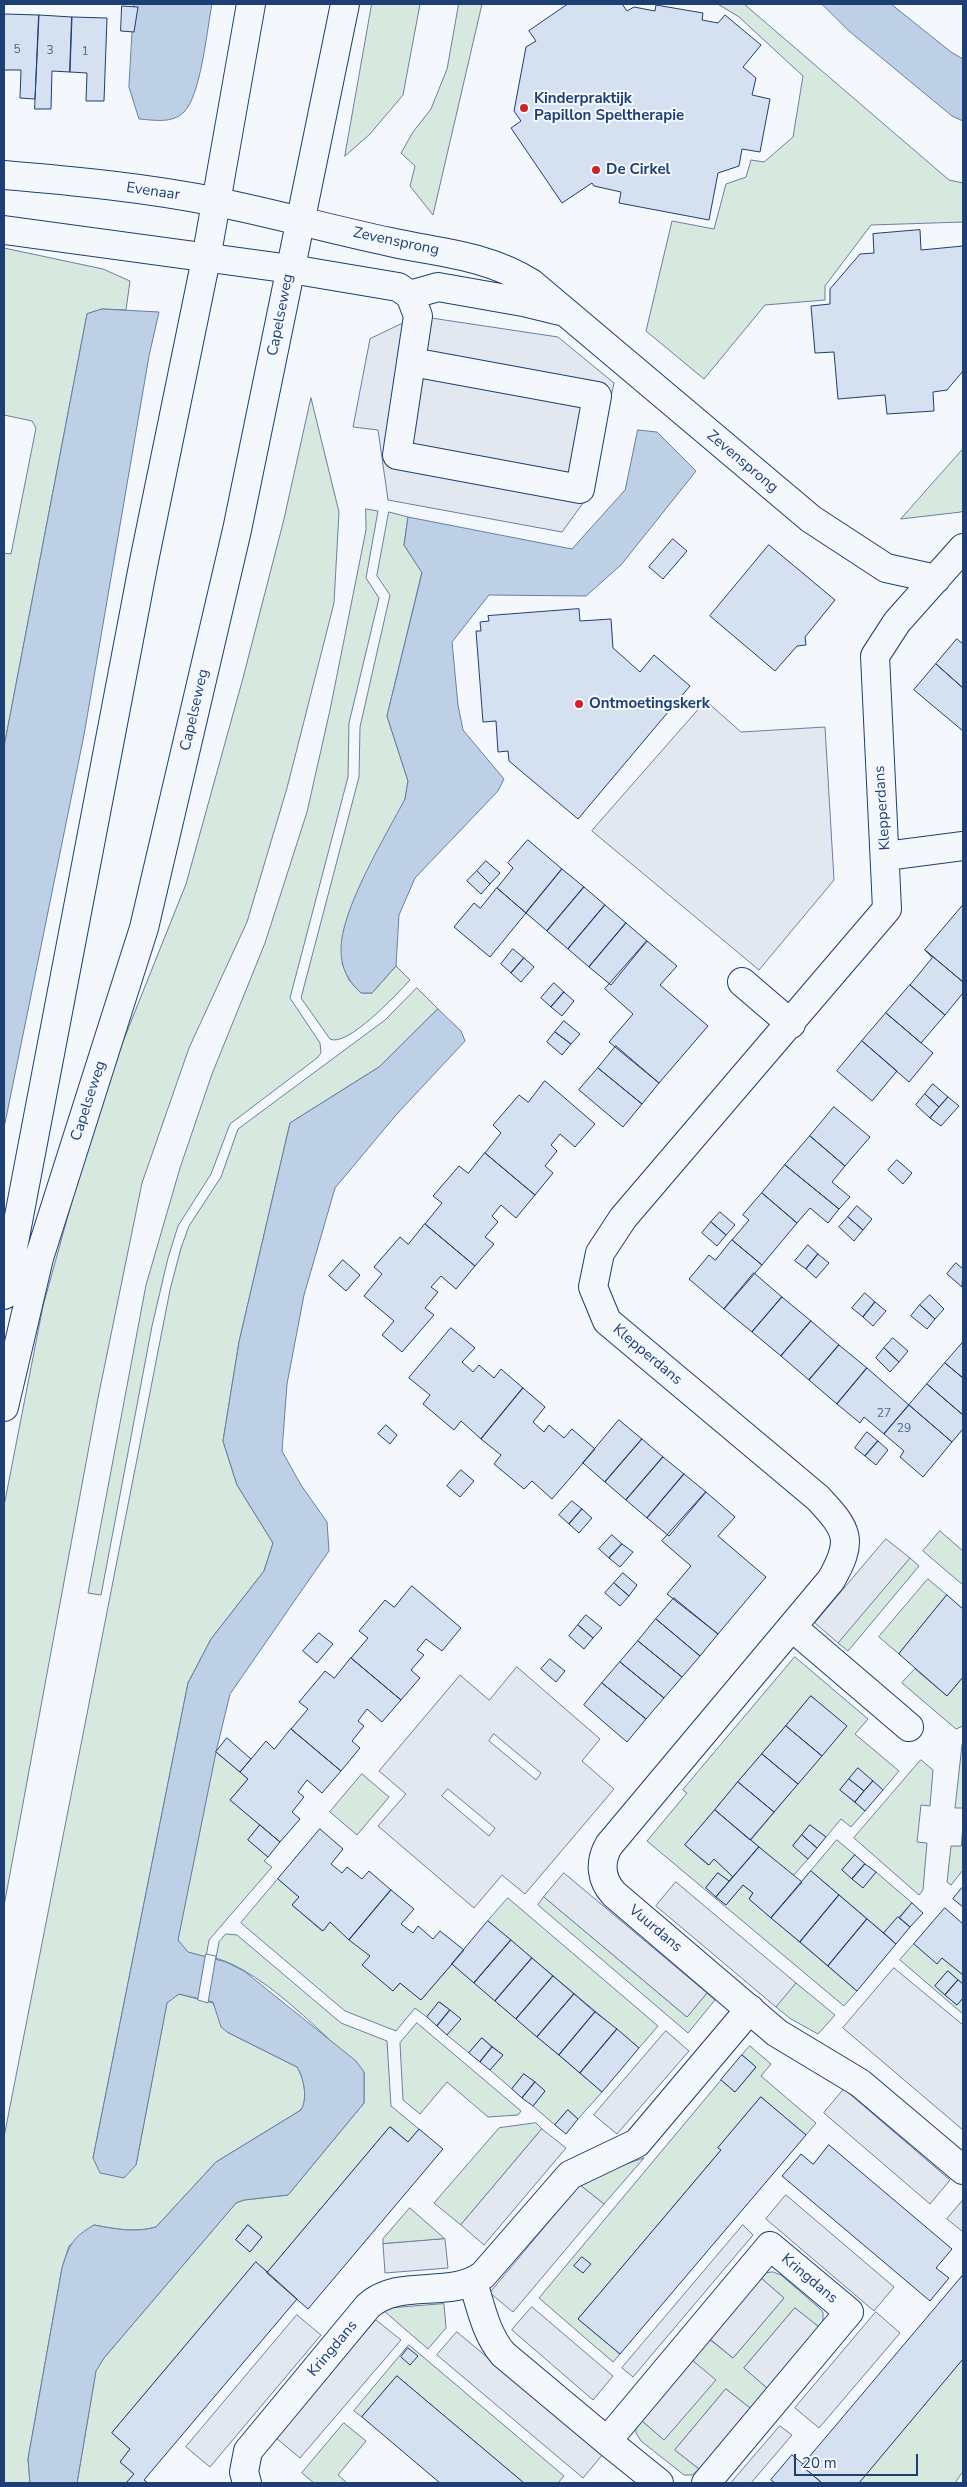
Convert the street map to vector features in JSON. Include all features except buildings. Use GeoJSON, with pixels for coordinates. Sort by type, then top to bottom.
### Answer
{"type":"FeatureCollection","features":[{"type":"Feature","properties":{"kind":"street"},"geometry":{"type":"LineString","coordinates":[[4,1295],[144,561],[206,259],[251,4]]}},
{"type":"Feature","properties":{"kind":"street","name":"Capelseweg"},"geometry":{"type":"LineString","coordinates":[[4,1406],[39,1258],[144,928],[237,530],[346,4]]}},
{"type":"Feature","properties":{"kind":"street","name":"Evenaar"},"geometry":{"type":"LineString","coordinates":[[4,175],[149,191],[216,201],[300,220]]}},
{"type":"Feature","properties":{"kind":"street","name":"Zevensprong"},"geometry":{"type":"LineString","coordinates":[[300,220],[390,242],[489,262],[514,273],[531,283],[811,520],[886,568],[936,579]]}},
{"type":"Feature","properties":{"kind":"street"},"geometry":{"type":"LineString","coordinates":[[4,230],[290,269],[398,287],[410,295],[418,316],[397,455],[580,489],[597,396],[412,362]]}},
{"type":"Feature","properties":{"kind":"street","name":"Zevensprong"},"geometry":{"type":"LineString","coordinates":[[410,295],[438,288],[522,302],[566,313]]}},
{"type":"Feature","properties":{"kind":"street","name":"Klepperdans"},"geometry":{"type":"LineString","coordinates":[[846,1538],[833,1514],[818,1498],[607,1322],[593,1286],[600,1252],[623,1218],[791,1024],[887,909],[886,856],[875,656],[897,622],[963,548]]}},
{"type":"Feature","properties":{"kind":"street"},"geometry":{"type":"LineString","coordinates":[[886,856],[963,846]]}},
{"type":"Feature","properties":{"kind":"street"},"geometry":{"type":"LineString","coordinates":[[742,982],[791,1024]]}},
{"type":"Feature","properties":{"kind":"street","name":"Vuurdans"},"geometry":{"type":"LineString","coordinates":[[846,1538],[844,1558],[831,1580],[613,1839],[606,1850],[602,1864],[604,1878],[614,1894],[777,2033],[860,2083],[963,2170]]}},
{"type":"Feature","properties":{"kind":"street"},"geometry":{"type":"LineString","coordinates":[[792,1627],[909,1726]]}},
{"type":"Feature","properties":{"kind":"street"},"geometry":{"type":"LineString","coordinates":[[659,2483],[503,2354],[494,2344],[488,2331],[473,2282],[483,2274],[570,2175],[637,2143],[750,2009]]}},
{"type":"Feature","properties":{"kind":"street","name":"Kringdans"},"geometry":{"type":"LineString","coordinates":[[607,2441],[770,2246],[849,2312],[706,2483]]}},
{"type":"Feature","properties":{"kind":"street","name":"Kringdans"},"geometry":{"type":"LineString","coordinates":[[247,2483],[244,2472],[248,2451],[378,2297],[389,2292],[459,2286],[473,2282]]}},
{"type":"Feature","properties":{"kind":"shaded area"},"geometry":{"type":"Polygon","coordinates":[[[372,4],[420,4],[403,95],[370,134],[345,156],[372,4]]]}},
{"type":"Feature","properties":{"kind":"shaded area"},"geometry":{"type":"Polygon","coordinates":[[[459,4],[482,4],[433,215],[410,186],[415,166],[401,153],[413,132],[431,109],[447,69],[459,4]]]}},
{"type":"Feature","properties":{"kind":"shaded area"},"geometry":{"type":"Polygon","coordinates":[[[718,4],[744,4],[949,180],[963,183],[963,222],[871,225],[825,286],[825,300],[765,305],[704,379],[646,331],[672,221],[714,229],[726,184],[746,177],[751,160],[764,162],[793,137],[803,76],[739,17],[718,4]]]}},
{"type":"Feature","properties":{"kind":"shaded area"},"geometry":{"type":"Polygon","coordinates":[[[4,248],[103,269],[130,281],[126,310],[102,309],[87,314],[4,747],[4,553],[11,554],[36,428],[32,421],[4,415],[4,248]]]}},
{"type":"Feature","properties":{"kind":"shaded area"},"geometry":{"type":"Polygon","coordinates":[[[418,316],[558,337],[614,383],[591,492],[562,532],[388,500],[378,430],[353,427],[370,339],[418,316]]]}},
{"type":"Feature","properties":{"kind":"shaded area"},"geometry":{"type":"Polygon","coordinates":[[[311,398],[339,512],[334,603],[287,788],[247,922],[189,1048],[142,1183],[98,1398],[4,1906],[4,1506],[43,1306],[80,1172],[120,1049],[186,884],[243,678],[284,519],[311,398]]]}},
{"type":"Feature","properties":{"kind":"shaded area"},"geometry":{"type":"Polygon","coordinates":[[[963,449],[963,510],[961,512],[901,519],[963,449]]]}},
{"type":"Feature","properties":{"kind":"shaded area"},"geometry":{"type":"Polygon","coordinates":[[[366,509],[378,511],[366,578],[379,598],[349,723],[348,777],[290,998],[320,1043],[321,1053],[230,1124],[211,1174],[178,1226],[168,1258],[152,1326],[101,1595],[88,1593],[146,1285],[180,1168],[212,1074],[265,943],[307,812],[330,710],[366,530],[366,509]]]}},
{"type":"Feature","properties":{"kind":"shaded area"},"geometry":{"type":"Polygon","coordinates":[[[389,512],[408,517],[404,545],[422,572],[387,716],[408,781],[405,799],[342,963],[349,980],[361,993],[372,993],[396,966],[410,980],[360,1028],[338,1040],[330,1039],[301,998],[359,777],[360,727],[390,595],[377,576],[389,512]]]}},
{"type":"Feature","properties":{"kind":"shaded area"},"geometry":{"type":"Polygon","coordinates":[[[706,701],[741,732],[825,727],[834,880],[759,970],[592,831],[706,701]]]}},
{"type":"Feature","properties":{"kind":"shaded area"},"geometry":{"type":"Polygon","coordinates":[[[417,988],[438,1009],[379,1067],[290,1123],[239,1342],[223,1441],[237,1485],[273,1543],[264,1571],[211,1639],[188,1683],[93,2158],[136,2165],[167,2002],[179,1994],[213,2003],[227,2032],[297,2067],[302,2077],[304,2088],[303,2105],[301,2110],[216,2162],[156,2227],[133,2230],[94,2225],[69,2246],[62,2268],[28,2459],[30,2483],[4,2483],[4,2137],[170,1290],[181,1248],[189,1226],[221,1177],[238,1129],[385,1020],[417,988]]]}},
{"type":"Feature","properties":{"kind":"shaded area"},"geometry":{"type":"Polygon","coordinates":[[[940,1531],[963,1551],[963,1585],[923,1551],[940,1531]]]}},
{"type":"Feature","properties":{"kind":"shaded area"},"geometry":{"type":"Polygon","coordinates":[[[886,1539],[910,1558],[838,1643],[815,1623],[886,1539]]]}},
{"type":"Feature","properties":{"kind":"shaded area"},"geometry":{"type":"Polygon","coordinates":[[[910,1558],[919,1566],[848,1651],[838,1643],[910,1558]]]}},
{"type":"Feature","properties":{"kind":"shaded area"},"geometry":{"type":"Polygon","coordinates":[[[928,1579],[947,1595],[899,1654],[879,1637],[928,1579]]]}},
{"type":"Feature","properties":{"kind":"shaded area"},"geometry":{"type":"Polygon","coordinates":[[[795,1657],[868,1719],[855,1734],[899,1771],[883,1790],[858,1769],[840,1790],[865,1811],[851,1827],[841,1819],[826,1837],[810,1825],[793,1845],[808,1859],[793,1876],[751,1840],[846,1726],[811,1696],[685,1845],[708,1865],[714,1859],[733,1876],[729,1881],[718,1873],[706,1887],[726,1905],[743,1885],[753,1893],[749,1899],[857,1991],[844,2006],[647,1841],[687,1793],[683,1790],[795,1657]]]}},
{"type":"Feature","properties":{"kind":"shaded area"},"geometry":{"type":"Polygon","coordinates":[[[517,1667],[600,1739],[582,1761],[614,1789],[525,1894],[502,1875],[474,1908],[378,1826],[406,1794],[379,1771],[460,1675],[489,1700],[517,1667]],[[494,1734],[489,1741],[536,1780],[541,1773],[494,1734]],[[448,1789],[442,1796],[489,1836],[495,1828],[448,1789]]]}},
{"type":"Feature","properties":{"kind":"shaded area"},"geometry":{"type":"Polygon","coordinates":[[[915,1669],[947,1696],[963,1677],[963,1726],[956,1729],[902,1683],[915,1669]]]}},
{"type":"Feature","properties":{"kind":"shaded area"},"geometry":{"type":"Polygon","coordinates":[[[962,1745],[963,1808],[955,1808],[962,1745]]]}},
{"type":"Feature","properties":{"kind":"shaded area"},"geometry":{"type":"Polygon","coordinates":[[[216,1752],[248,1779],[230,1800],[260,1825],[248,1840],[268,1857],[264,1861],[272,1867],[209,1940],[206,1957],[187,1952],[178,1940],[216,1752]]]}},
{"type":"Feature","properties":{"kind":"shaded area"},"geometry":{"type":"Polygon","coordinates":[[[921,1760],[933,1770],[930,1806],[921,1805],[917,1842],[927,1843],[923,1890],[919,1895],[854,1838],[921,1760]]]}},
{"type":"Feature","properties":{"kind":"shaded area"},"geometry":{"type":"Polygon","coordinates":[[[362,1774],[389,1797],[357,1835],[330,1812],[362,1774]]]}},
{"type":"Feature","properties":{"kind":"shaded area"},"geometry":{"type":"Polygon","coordinates":[[[963,1824],[963,1870],[951,1885],[947,1882],[951,1846],[961,1846],[963,1824]]]}},
{"type":"Feature","properties":{"kind":"shaded area"},"geometry":{"type":"Polygon","coordinates":[[[837,1840],[855,1855],[842,1870],[863,1887],[876,1872],[912,1903],[884,1933],[811,1871],[837,1840]]]}},
{"type":"Feature","properties":{"kind":"shaded area"},"geometry":{"type":"Polygon","coordinates":[[[564,1873],[707,1993],[687,2017],[544,1897],[564,1873]]]}},
{"type":"Feature","properties":{"kind":"shaded area"},"geometry":{"type":"Polygon","coordinates":[[[278,1879],[299,1897],[292,1905],[322,1931],[330,1922],[370,1956],[363,1965],[393,1991],[400,1983],[421,2000],[452,1964],[602,2092],[578,2119],[568,2110],[555,2125],[533,2106],[545,2091],[524,2074],[512,2089],[490,2070],[503,2055],[482,2038],[469,2053],[447,2035],[450,2010],[440,2002],[427,2017],[415,2008],[396,2031],[345,2011],[241,1923],[278,1879]]]}},
{"type":"Feature","properties":{"kind":"shaded area"},"geometry":{"type":"Polygon","coordinates":[[[676,1882],[796,1983],[776,2007],[656,1906],[676,1882]]]}},
{"type":"Feature","properties":{"kind":"shaded area"},"geometry":{"type":"Polygon","coordinates":[[[544,1897],[687,2017],[707,1993],[715,2000],[688,2033],[538,1905],[544,1897]]]}},
{"type":"Feature","properties":{"kind":"shaded area"},"geometry":{"type":"Polygon","coordinates":[[[508,1898],[658,2026],[639,2048],[488,1921],[508,1898]]]}},
{"type":"Feature","properties":{"kind":"shaded area"},"geometry":{"type":"Polygon","coordinates":[[[226,1934],[237,1935],[341,2023],[387,2041],[391,2106],[419,2129],[408,2142],[391,2127],[389,2128],[268,2272],[256,2263],[112,2433],[130,2449],[120,2462],[134,2474],[126,2483],[77,2483],[96,2370],[104,2358],[236,2203],[244,2200],[288,2195],[364,2103],[364,2072],[313,2024],[274,1991],[255,1977],[216,1958],[219,1942],[226,1934]],[[248,2225],[236,2240],[250,2252],[262,2237],[248,2225]]]}},
{"type":"Feature","properties":{"kind":"shaded area"},"geometry":{"type":"Polygon","coordinates":[[[914,1944],[937,1963],[942,1958],[963,1975],[963,1984],[948,1971],[935,1986],[957,2005],[963,1998],[963,2014],[900,1960],[914,1944]]]}},
{"type":"Feature","properties":{"kind":"shaded area"},"geometry":{"type":"Polygon","coordinates":[[[894,1968],[963,2025],[963,2130],[843,2028],[894,1968]]]}},
{"type":"Feature","properties":{"kind":"shaded area"},"geometry":{"type":"Polygon","coordinates":[[[796,1983],[835,2015],[818,2034],[791,2019],[776,2007],[796,1983]]]}},
{"type":"Feature","properties":{"kind":"shaded area"},"geometry":{"type":"Polygon","coordinates":[[[417,2023],[521,2111],[518,2115],[488,2117],[447,2082],[420,2114],[403,2100],[400,2043],[417,2023]]]}},
{"type":"Feature","properties":{"kind":"shaded area"},"geometry":{"type":"Polygon","coordinates":[[[666,2031],[689,2051],[617,2134],[594,2115],[666,2031]]]}},
{"type":"Feature","properties":{"kind":"shaded area"},"geometry":{"type":"Polygon","coordinates":[[[750,2046],[771,2064],[761,2076],[816,2123],[806,2135],[761,2097],[719,2147],[721,2150],[578,2319],[620,2354],[613,2362],[539,2298],[721,2080],[735,2092],[756,2067],[742,2055],[750,2046]]]}},
{"type":"Feature","properties":{"kind":"shaded area"},"geometry":{"type":"Polygon","coordinates":[[[844,2089],[950,2180],[930,2204],[824,2113],[844,2089]]]}},
{"type":"Feature","properties":{"kind":"shaded area"},"geometry":{"type":"Polygon","coordinates":[[[536,2123],[542,2129],[461,2225],[434,2203],[499,2128],[536,2123]]]}},
{"type":"Feature","properties":{"kind":"shaded area"},"geometry":{"type":"Polygon","coordinates":[[[542,2129],[566,2148],[484,2245],[461,2225],[542,2129]]]}},
{"type":"Feature","properties":{"kind":"shaded area"},"geometry":{"type":"Polygon","coordinates":[[[644,2158],[604,2204],[580,2185],[589,2177],[644,2158]]]}},
{"type":"Feature","properties":{"kind":"shaded area"},"geometry":{"type":"Polygon","coordinates":[[[580,2185],[604,2204],[513,2312],[490,2293],[580,2185]]]}},
{"type":"Feature","properties":{"kind":"shaded area"},"geometry":{"type":"Polygon","coordinates":[[[786,2195],[894,2287],[874,2311],[766,2219],[786,2195]]]}},
{"type":"Feature","properties":{"kind":"shaded area"},"geometry":{"type":"Polygon","coordinates":[[[963,2200],[963,2232],[947,2219],[963,2200]]]}},
{"type":"Feature","properties":{"kind":"shaded area"},"geometry":{"type":"Polygon","coordinates":[[[410,2208],[445,2239],[383,2244],[383,2239],[410,2208]]]}},
{"type":"Feature","properties":{"kind":"shaded area"},"geometry":{"type":"Polygon","coordinates":[[[743,2225],[753,2235],[633,2377],[622,2368],[743,2225]]]}},
{"type":"Feature","properties":{"kind":"shaded area"},"geometry":{"type":"Polygon","coordinates":[[[445,2239],[448,2268],[385,2273],[383,2244],[445,2239]]]}},
{"type":"Feature","properties":{"kind":"shaded area"},"geometry":{"type":"Polygon","coordinates":[[[773,2272],[781,2275],[823,2312],[823,2322],[819,2327],[795,2308],[744,2368],[767,2388],[750,2408],[726,2389],[675,2450],[699,2469],[692,2475],[684,2475],[641,2441],[636,2433],[636,2427],[641,2420],[664,2440],[715,2380],[692,2360],[709,2339],[733,2358],[784,2298],[761,2278],[766,2273],[773,2272]]]}},
{"type":"Feature","properties":{"kind":"shaded area"},"geometry":{"type":"Polygon","coordinates":[[[761,2278],[784,2298],[733,2358],[710,2339],[761,2278]]]}},
{"type":"Feature","properties":{"kind":"shaded area"},"geometry":{"type":"Polygon","coordinates":[[[444,2304],[446,2328],[428,2349],[384,2311],[390,2308],[444,2304]]]}},
{"type":"Feature","properties":{"kind":"shaded area"},"geometry":{"type":"Polygon","coordinates":[[[532,2307],[613,2376],[593,2400],[512,2330],[532,2307]]]}},
{"type":"Feature","properties":{"kind":"shaded area"},"geometry":{"type":"Polygon","coordinates":[[[795,2308],[819,2327],[767,2388],[744,2368],[795,2308]]]}},
{"type":"Feature","properties":{"kind":"shaded area"},"geometry":{"type":"Polygon","coordinates":[[[876,2312],[900,2333],[819,2428],[795,2408],[876,2312]]]}},
{"type":"Feature","properties":{"kind":"shaded area"},"geometry":{"type":"Polygon","coordinates":[[[297,2315],[321,2335],[210,2467],[186,2447],[297,2315]]]}},
{"type":"Feature","properties":{"kind":"shaded area"},"geometry":{"type":"Polygon","coordinates":[[[376,2320],[401,2340],[300,2458],[276,2438],[376,2320]]]}},
{"type":"Feature","properties":{"kind":"shaded area"},"geometry":{"type":"Polygon","coordinates":[[[457,2332],[603,2454],[583,2478],[437,2355],[457,2332]]]}},
{"type":"Feature","properties":{"kind":"shaded area"},"geometry":{"type":"Polygon","coordinates":[[[409,2345],[564,2476],[558,2483],[524,2483],[397,2376],[362,2417],[354,2411],[409,2345]]]}},
{"type":"Feature","properties":{"kind":"shaded area"},"geometry":{"type":"Polygon","coordinates":[[[963,2359],[963,2471],[955,2483],[859,2483],[963,2359]]]}},
{"type":"Feature","properties":{"kind":"shaded area"},"geometry":{"type":"Polygon","coordinates":[[[692,2360],[716,2380],[664,2440],[641,2420],[692,2360]]]}},
{"type":"Feature","properties":{"kind":"shaded area"},"geometry":{"type":"Polygon","coordinates":[[[726,2389],[750,2408],[699,2469],[675,2450],[726,2389]]]}},
{"type":"Feature","properties":{"kind":"shaded area"},"geometry":{"type":"Polygon","coordinates":[[[344,2423],[366,2441],[338,2475],[347,2483],[314,2483],[302,2473],[344,2423]]]}},
{"type":"Feature","properties":{"kind":"shaded area"},"geometry":{"type":"Polygon","coordinates":[[[780,2426],[792,2435],[751,2483],[731,2483],[780,2426]]]}},
{"type":"Feature","properties":{"kind":"water"},"geometry":{"type":"Polygon","coordinates":[[[134,4],[212,4],[195,91],[190,104],[184,112],[168,120],[139,119],[129,87],[134,4]]]}},
{"type":"Feature","properties":{"kind":"water"},"geometry":{"type":"Polygon","coordinates":[[[822,4],[891,4],[951,52],[963,59],[963,121],[952,116],[849,31],[822,4]]]}},
{"type":"Feature","properties":{"kind":"water"},"geometry":{"type":"Polygon","coordinates":[[[102,309],[159,312],[149,356],[84,735],[4,1128],[4,747],[87,314],[102,309]]]}},
{"type":"Feature","properties":{"kind":"water"},"geometry":{"type":"Polygon","coordinates":[[[638,430],[657,432],[696,471],[621,565],[586,596],[489,595],[452,642],[458,705],[463,730],[504,779],[498,791],[415,878],[399,915],[396,966],[372,993],[361,993],[352,984],[344,968],[341,957],[343,934],[348,915],[366,873],[405,799],[408,781],[387,716],[422,573],[404,545],[408,517],[572,549],[625,490],[638,430]]]}},
{"type":"Feature","properties":{"kind":"water"},"geometry":{"type":"Polygon","coordinates":[[[438,1009],[461,1031],[465,1041],[396,1115],[335,1188],[304,1295],[287,1384],[282,1451],[301,1485],[327,1522],[329,1551],[230,1694],[216,1752],[178,1940],[188,1952],[226,1962],[244,1971],[356,2061],[364,2072],[364,2103],[288,2195],[244,2200],[236,2203],[104,2358],[96,2371],[77,2483],[30,2483],[28,2459],[62,2268],[73,2242],[94,2225],[133,2230],[156,2227],[216,2162],[301,2110],[303,2105],[304,2088],[302,2077],[297,2067],[227,2032],[221,2027],[213,2002],[179,1994],[167,2003],[136,2165],[124,2178],[100,2173],[93,2158],[188,1683],[211,1639],[264,1571],[273,1543],[237,1485],[223,1441],[239,1342],[290,1123],[379,1067],[438,1009]]]}},
{"type":"Feature","properties":{"kind":"pier"},"geometry":{"type":"Polygon","coordinates":[[[206,1954],[216,1956],[208,2003],[198,2000],[206,1954]]]}},
{"type":"Feature","properties":{"kind":"place","name":"Kinderpraktijk Papillon Speltherapie"},"geometry":{"type":"Point","coordinates":[524,108]}},
{"type":"Feature","properties":{"kind":"place","name":"De Cirkel"},"geometry":{"type":"Point","coordinates":[596,170]}},
{"type":"Feature","properties":{"kind":"place","name":"Ontmoetingskerk"},"geometry":{"type":"Point","coordinates":[579,704]}}]}
